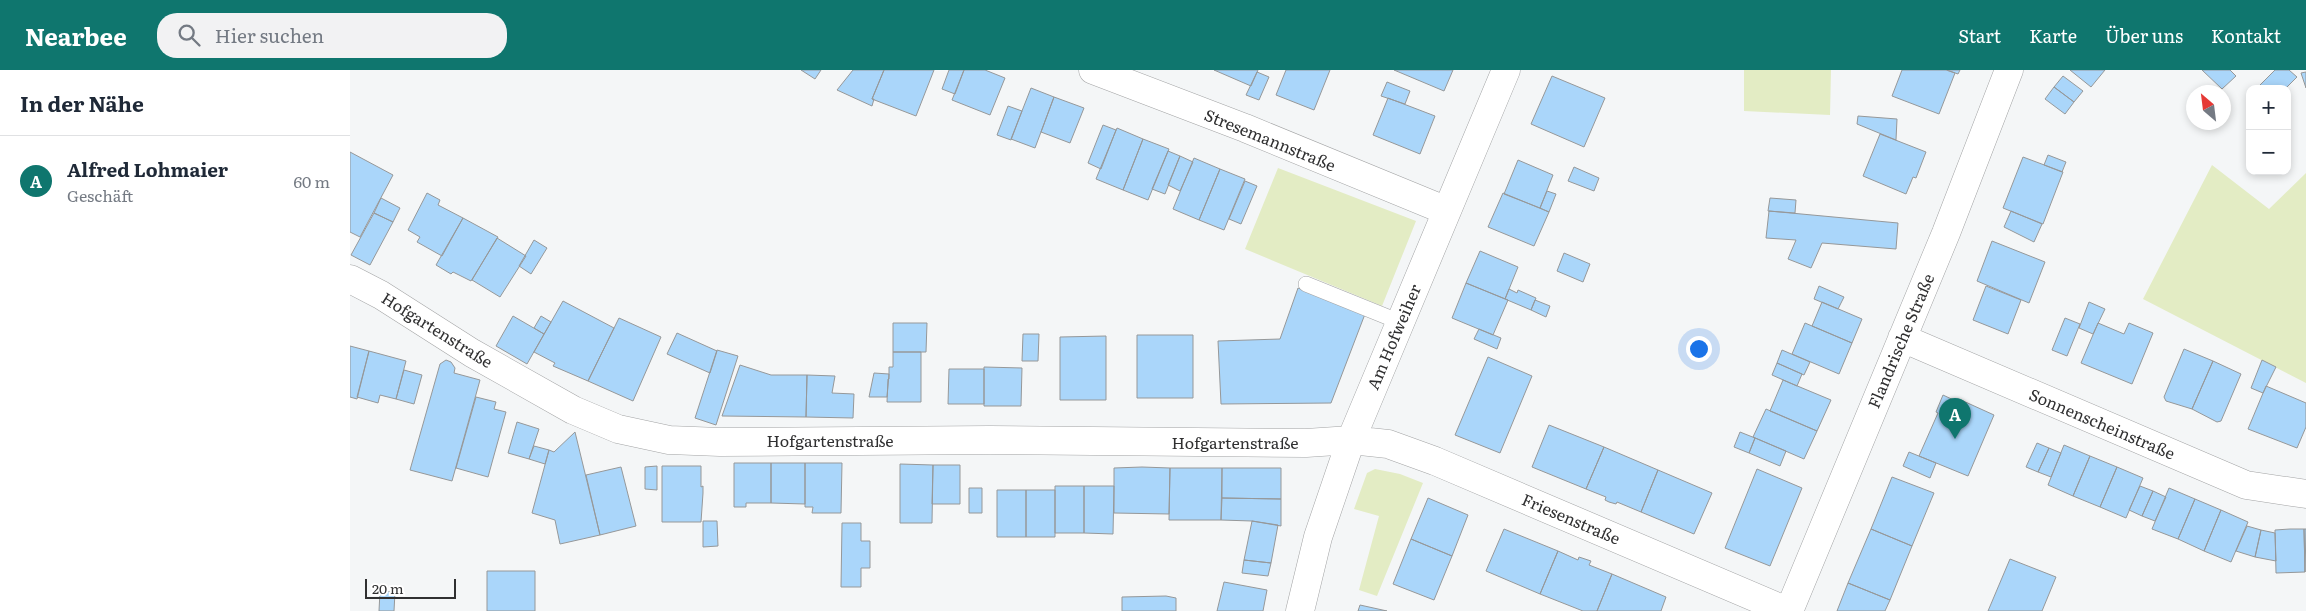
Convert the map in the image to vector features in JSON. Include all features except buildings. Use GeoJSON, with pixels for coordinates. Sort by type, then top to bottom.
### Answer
{"type":"FeatureCollection","features":[{"type":"Feature","properties":{"kind":"street","name":"Stresemannstraße"},"geometry":{"type":"LineString","coordinates":[[1093,70],[1245,128],[1447,211]]}},
{"type":"Feature","properties":{"kind":"street","name":"Am Hofweiher"},"geometry":{"type":"LineString","coordinates":[[1300,611],[1318,537],[1351,440],[1506,70]]}},
{"type":"Feature","properties":{"kind":"street","name":"Flandrische Straße"},"geometry":{"type":"LineString","coordinates":[[1788,611],[1946,234],[1977,148],[2009,70]]}},
{"type":"Feature","properties":{"kind":"street","name":"Hofgartenstraße"},"geometry":{"type":"LineString","coordinates":[[350,279],[381,295],[472,353],[574,410],[618,430],[669,440],[728,442],[990,440],[1239,443],[1351,440]]}},
{"type":"Feature","properties":{"kind":"street","name":"Sonnenscheinstraße"},"geometry":{"type":"LineString","coordinates":[[1902,338],[2246,485],[2280,492],[2306,494]]}},
{"type":"Feature","properties":{"kind":"street","name":"Friesenstraße"},"geometry":{"type":"LineString","coordinates":[[1351,440],[1388,444],[1435,461],[1788,611]]}},
{"type":"Feature","properties":{"kind":"lane"},"geometry":{"type":"LineString","coordinates":[[1306,284],[1400,322]]}},
{"type":"Feature","properties":{"kind":"green space"},"geometry":{"type":"Polygon","coordinates":[[[1744,70],[1831,70],[1830,115],[1744,111],[1744,70]]]}},
{"type":"Feature","properties":{"kind":"green space"},"geometry":{"type":"Polygon","coordinates":[[[2212,165],[2269,209],[2306,173],[2306,383],[2143,299],[2212,165]]]}},
{"type":"Feature","properties":{"kind":"green space"},"geometry":{"type":"Polygon","coordinates":[[[1278,168],[1416,221],[1382,306],[1245,249],[1278,168]]]}},
{"type":"Feature","properties":{"kind":"green space"},"geometry":{"type":"Polygon","coordinates":[[[1375,469],[1400,474],[1423,483],[1377,596],[1359,590],[1379,516],[1354,509],[1367,473],[1375,469]]]}},
{"type":"Feature","properties":{"kind":"place","name":"Alfred Lohmaier"},"geometry":{"type":"Point","coordinates":[1955,439]}}]}
